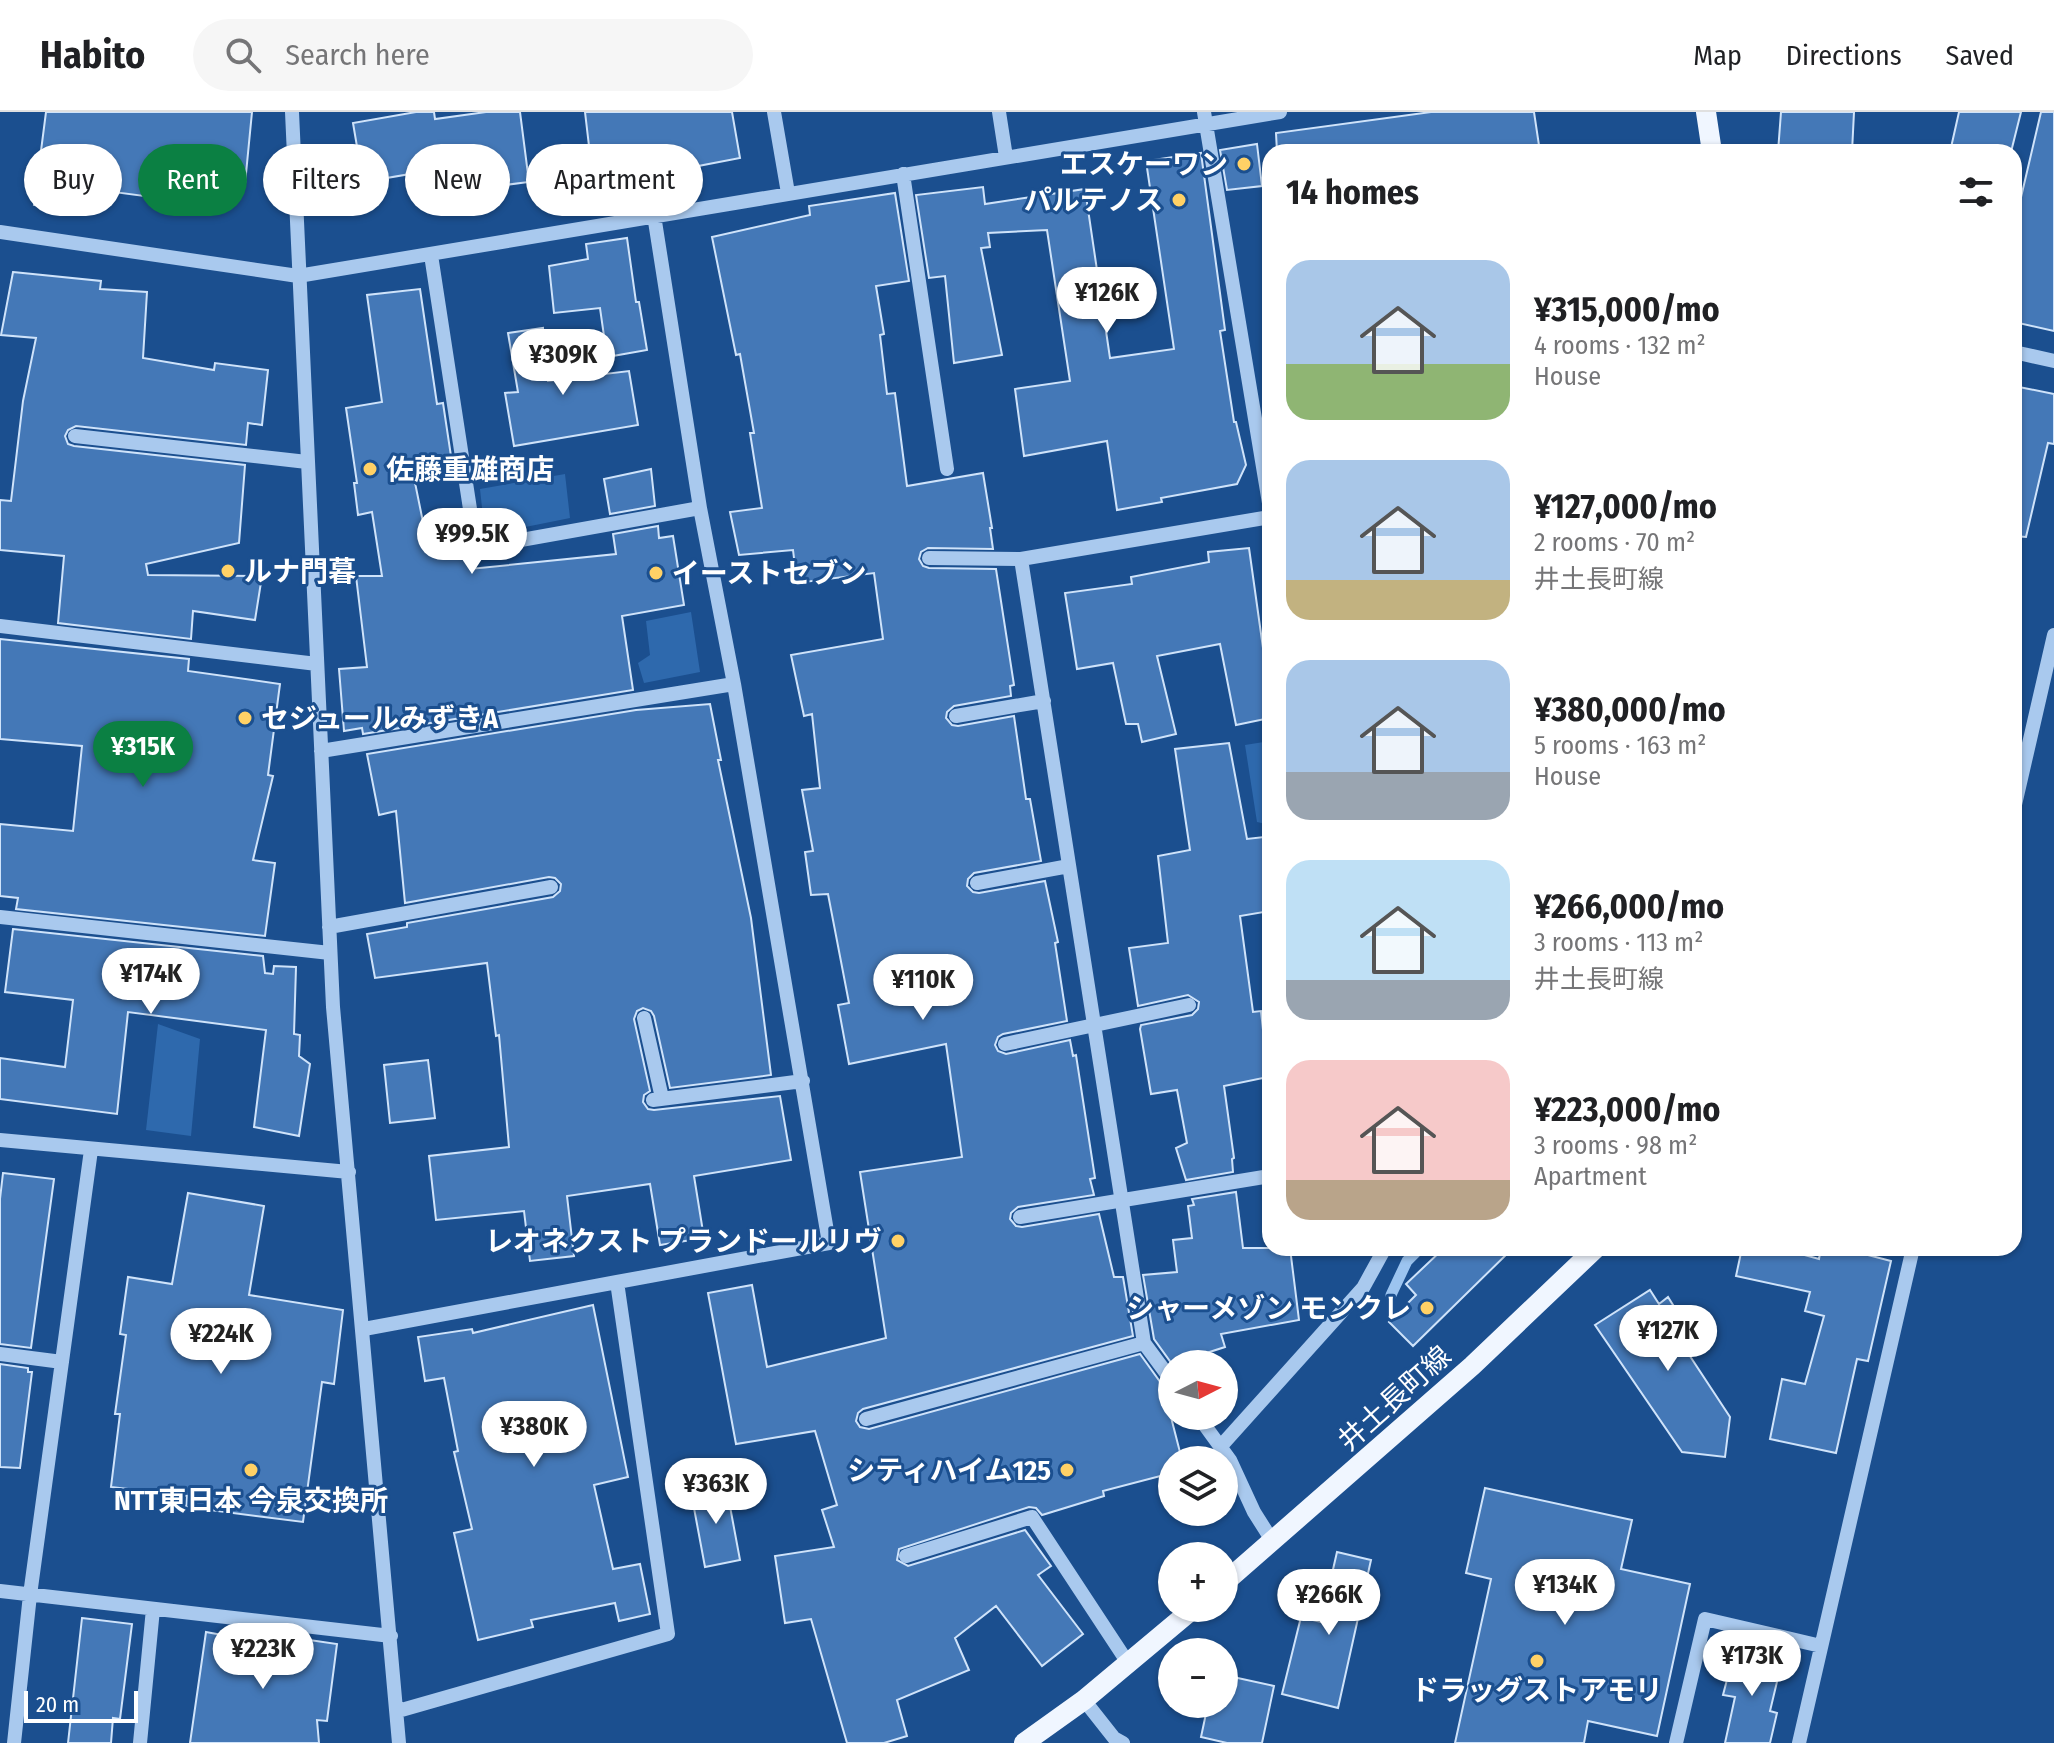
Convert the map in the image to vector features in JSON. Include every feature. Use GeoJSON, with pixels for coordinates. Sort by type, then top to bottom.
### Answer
{"type":"FeatureCollection","features":[{"type":"Feature","properties":{"kind":"main road"},"geometry":{"type":"LineString","coordinates":[[1706,112],[1711,144]]}},
{"type":"Feature","properties":{"kind":"main road","name":"井土長町線"},"geometry":{"type":"LineString","coordinates":[[1238,1571],[1472,1366],[1588,1256]]}},
{"type":"Feature","properties":{"kind":"main road"},"geometry":{"type":"LineString","coordinates":[[1030,1741],[1177,1622]]}},
{"type":"Feature","properties":{"kind":"street"},"geometry":{"type":"LineString","coordinates":[[292,112],[330,953],[399,1743]]}},
{"type":"Feature","properties":{"kind":"street"},"geometry":{"type":"LineString","coordinates":[[774,112],[788,193]]}},
{"type":"Feature","properties":{"kind":"street"},"geometry":{"type":"LineString","coordinates":[[999,112],[1006,157]]}},
{"type":"Feature","properties":{"kind":"street"},"geometry":{"type":"LineString","coordinates":[[703,207],[1006,157],[1205,118],[1280,112]]}},
{"type":"Feature","properties":{"kind":"street"},"geometry":{"type":"LineString","coordinates":[[1205,118],[1262,461]]}},
{"type":"Feature","properties":{"kind":"street"},"geometry":{"type":"LineString","coordinates":[[903,174],[947,469]]}},
{"type":"Feature","properties":{"kind":"street"},"geometry":{"type":"LineString","coordinates":[[0,232],[298,276],[648,216]]}},
{"type":"Feature","properties":{"kind":"street"},"geometry":{"type":"LineString","coordinates":[[364,1329],[829,1243],[734,684],[700,508],[654,216]]}},
{"type":"Feature","properties":{"kind":"street"},"geometry":{"type":"LineString","coordinates":[[431,255],[476,548],[700,508]]}},
{"type":"Feature","properties":{"kind":"street"},"geometry":{"type":"LineString","coordinates":[[2022,354],[2054,361]]}},
{"type":"Feature","properties":{"kind":"street"},"geometry":{"type":"LineString","coordinates":[[75,436],[307,462]]}},
{"type":"Feature","properties":{"kind":"street"},"geometry":{"type":"LineString","coordinates":[[929,558],[1021,559],[1262,518]]}},
{"type":"Feature","properties":{"kind":"street"},"geometry":{"type":"LineString","coordinates":[[1021,559],[1144,1343],[1158,1362]]}},
{"type":"Feature","properties":{"kind":"street"},"geometry":{"type":"LineString","coordinates":[[0,626],[317,664]]}},
{"type":"Feature","properties":{"kind":"street"},"geometry":{"type":"LineString","coordinates":[[2022,774],[2054,635]]}},
{"type":"Feature","properties":{"kind":"street"},"geometry":{"type":"LineString","coordinates":[[321,751],[734,684]]}},
{"type":"Feature","properties":{"kind":"street"},"geometry":{"type":"LineString","coordinates":[[956,716],[1044,701]]}},
{"type":"Feature","properties":{"kind":"street"},"geometry":{"type":"LineString","coordinates":[[977,883],[1069,866]]}},
{"type":"Feature","properties":{"kind":"street"},"geometry":{"type":"LineString","coordinates":[[329,927],[551,887]]}},
{"type":"Feature","properties":{"kind":"street"},"geometry":{"type":"LineString","coordinates":[[0,917],[330,953]]}},
{"type":"Feature","properties":{"kind":"street"},"geometry":{"type":"LineString","coordinates":[[1005,1044],[1189,1005]]}},
{"type":"Feature","properties":{"kind":"street"},"geometry":{"type":"LineString","coordinates":[[644,1018],[658,1099],[803,1081]]}},
{"type":"Feature","properties":{"kind":"street"},"geometry":{"type":"LineString","coordinates":[[0,1140],[349,1172]]}},
{"type":"Feature","properties":{"kind":"street"},"geometry":{"type":"LineString","coordinates":[[14,1743],[30,1595],[91,1150]]}},
{"type":"Feature","properties":{"kind":"street"},"geometry":{"type":"LineString","coordinates":[[1020,1217],[1262,1177]]}},
{"type":"Feature","properties":{"kind":"street"},"geometry":{"type":"LineString","coordinates":[[1209,1430],[1221,1446],[1363,1288],[1381,1256]]}},
{"type":"Feature","properties":{"kind":"street"},"geometry":{"type":"LineString","coordinates":[[1799,1743],[1911,1256]]}},
{"type":"Feature","properties":{"kind":"street"},"geometry":{"type":"LineString","coordinates":[[398,1711],[668,1634],[617,1282]]}},
{"type":"Feature","properties":{"kind":"street"},"geometry":{"type":"LineString","coordinates":[[866,1419],[1144,1343]]}},
{"type":"Feature","properties":{"kind":"street"},"geometry":{"type":"LineString","coordinates":[[0,1354],[62,1362]]}},
{"type":"Feature","properties":{"kind":"street"},"geometry":{"type":"LineString","coordinates":[[1238,1477],[1273,1542]]}},
{"type":"Feature","properties":{"kind":"street"},"geometry":{"type":"LineString","coordinates":[[906,1556],[1032,1517],[1128,1663]]}},
{"type":"Feature","properties":{"kind":"street"},"geometry":{"type":"LineString","coordinates":[[0,1591],[391,1636]]}},
{"type":"Feature","properties":{"kind":"street"},"geometry":{"type":"LineString","coordinates":[[140,1743],[153,1609]]}},
{"type":"Feature","properties":{"kind":"street"},"geometry":{"type":"LineString","coordinates":[[1676,1743],[1705,1619],[1821,1646]]}},
{"type":"Feature","properties":{"kind":"street"},"geometry":{"type":"LineString","coordinates":[[1084,1700],[1114,1738],[1123,1743]]}},
{"type":"Feature","properties":{"kind":"shaded area"},"geometry":{"type":"Polygon","coordinates":[[[565,474],[570,518],[485,535],[480,489],[565,474]]]}},
{"type":"Feature","properties":{"kind":"shaded area"},"geometry":{"type":"Polygon","coordinates":[[[691,612],[700,672],[644,683],[638,663],[650,655],[646,621],[691,612]]]}},
{"type":"Feature","properties":{"kind":"shaded area"},"geometry":{"type":"Polygon","coordinates":[[[1262,742],[1262,823],[1257,822],[1245,745],[1262,742]]]}},
{"type":"Feature","properties":{"kind":"shaded area"},"geometry":{"type":"Polygon","coordinates":[[[158,1024],[200,1039],[191,1136],[146,1130],[158,1024]]]}},
{"type":"Feature","properties":{"kind":"building"},"geometry":{"type":"Polygon","coordinates":[[[46,112],[252,112],[247,163],[247,144],[138,144],[138,195],[122,193],[122,144],[42,144],[46,112]]]}},
{"type":"Feature","properties":{"kind":"building"},"geometry":{"type":"Polygon","coordinates":[[[416,112],[434,112],[435,119],[486,112],[520,112],[526,182],[510,184],[510,144],[405,144],[405,175],[389,178],[389,144],[357,144],[353,123],[416,112]]]}},
{"type":"Feature","properties":{"kind":"building"},"geometry":{"type":"Polygon","coordinates":[[[585,112],[732,112],[740,158],[703,165],[703,144],[589,144],[585,112]]]}},
{"type":"Feature","properties":{"kind":"building"},"geometry":{"type":"Polygon","coordinates":[[[1431,112],[1534,112],[1539,144],[1277,144],[1276,133],[1431,112]]]}},
{"type":"Feature","properties":{"kind":"building"},"geometry":{"type":"Polygon","coordinates":[[[1781,112],[1854,112],[1852,144],[1779,144],[1781,112]]]}},
{"type":"Feature","properties":{"kind":"building"},"geometry":{"type":"Polygon","coordinates":[[[1959,112],[2021,112],[2013,144],[1952,144],[1959,112]]]}},
{"type":"Feature","properties":{"kind":"building"},"geometry":{"type":"Polygon","coordinates":[[[2041,112],[2054,112],[2054,331],[2022,324],[2022,193],[2041,112]]]}},
{"type":"Feature","properties":{"kind":"building"},"geometry":{"type":"Polygon","coordinates":[[[1257,144],[1262,186],[1227,190],[1220,150],[1257,144]]]}},
{"type":"Feature","properties":{"kind":"building"},"geometry":{"type":"Polygon","coordinates":[[[1201,153],[1225,330],[1220,331],[1234,422],[1246,465],[1237,484],[1161,498],[1162,502],[1117,510],[1107,441],[1024,456],[1015,389],[1070,381],[1047,230],[988,233],[990,247],[981,248],[1002,355],[954,363],[945,276],[929,278],[916,195],[983,187],[985,204],[1085,189],[1110,358],[1174,349],[1146,161],[1201,153]]]}},
{"type":"Feature","properties":{"kind":"building"},"geometry":{"type":"Polygon","coordinates":[[[895,193],[909,281],[876,286],[884,334],[880,335],[887,394],[895,393],[907,486],[983,473],[993,549],[928,548],[921,552],[919,559],[923,566],[929,568],[996,569],[1014,685],[1010,686],[1011,696],[954,706],[947,712],[946,718],[952,725],[958,726],[1014,716],[1026,799],[1030,799],[1041,861],[974,873],[968,879],[967,886],[979,893],[1045,881],[1058,942],[1055,943],[1067,1021],[1003,1034],[995,1045],[998,1051],[1006,1054],[1070,1040],[1073,1056],[1076,1055],[1095,1178],[1090,1179],[1094,1195],[1018,1207],[1011,1213],[1010,1219],[1016,1226],[1022,1227],[1099,1214],[1114,1277],[1123,1277],[1133,1336],[863,1409],[856,1421],[860,1427],[869,1429],[1140,1354],[1158,1379],[1158,1430],[1174,1430],[1178,1446],[1158,1446],[1158,1477],[1103,1491],[1104,1496],[1042,1515],[1036,1508],[1029,1507],[899,1549],[897,1560],[908,1566],[1025,1530],[1051,1566],[1038,1575],[1083,1634],[1042,1666],[996,1606],[955,1638],[969,1670],[897,1700],[907,1736],[884,1743],[847,1743],[811,1619],[785,1623],[775,1556],[834,1547],[822,1510],[837,1505],[815,1431],[736,1444],[708,1293],[752,1285],[767,1367],[886,1338],[860,1172],[962,1157],[946,1044],[849,1064],[838,1005],[849,1003],[828,894],[811,895],[805,852],[813,851],[802,790],[820,788],[812,714],[804,716],[791,655],[883,639],[874,573],[797,583],[793,550],[739,555],[730,512],[762,508],[750,433],[754,433],[740,354],[736,355],[712,237],[810,215],[809,206],[895,193]]]}},
{"type":"Feature","properties":{"kind":"building"},"geometry":{"type":"Polygon","coordinates":[[[627,238],[647,350],[607,357],[600,308],[554,313],[549,266],[588,259],[586,244],[627,238]]]}},
{"type":"Feature","properties":{"kind":"building"},"geometry":{"type":"Polygon","coordinates":[[[13,272],[101,281],[100,289],[147,292],[143,358],[214,370],[215,363],[268,370],[262,425],[248,423],[246,445],[76,426],[68,430],[65,436],[68,444],[74,446],[245,465],[239,543],[146,564],[148,575],[262,576],[255,620],[193,611],[191,639],[58,623],[64,556],[0,550],[0,500],[11,501],[23,401],[36,338],[1,335],[13,272]]]}},
{"type":"Feature","properties":{"kind":"building"},"geometry":{"type":"Polygon","coordinates":[[[420,289],[437,404],[443,403],[451,456],[411,463],[423,522],[459,513],[470,569],[616,554],[613,534],[658,526],[659,538],[673,536],[684,605],[622,616],[633,690],[363,734],[362,728],[344,731],[339,669],[367,667],[356,576],[382,576],[372,512],[358,515],[354,483],[357,483],[346,408],[382,402],[367,295],[420,289]]]}},
{"type":"Feature","properties":{"kind":"building"},"geometry":{"type":"Polygon","coordinates":[[[543,328],[548,381],[629,371],[638,425],[514,446],[505,393],[518,392],[508,333],[543,328]]]}},
{"type":"Feature","properties":{"kind":"building"},"geometry":{"type":"Polygon","coordinates":[[[2022,388],[2054,394],[2054,444],[2048,443],[2026,537],[2022,537],[2022,388]]]}},
{"type":"Feature","properties":{"kind":"building"},"geometry":{"type":"Polygon","coordinates":[[[651,469],[655,506],[610,514],[604,479],[651,469]]]}},
{"type":"Feature","properties":{"kind":"building"},"geometry":{"type":"Polygon","coordinates":[[[1249,548],[1262,641],[1262,720],[1236,725],[1220,644],[1157,656],[1176,734],[1142,742],[1138,724],[1126,724],[1113,663],[1077,669],[1065,593],[1132,584],[1131,577],[1209,562],[1208,552],[1249,548]]]}},
{"type":"Feature","properties":{"kind":"building"},"geometry":{"type":"Polygon","coordinates":[[[0,639],[189,659],[188,671],[280,684],[268,775],[273,776],[253,860],[275,863],[265,936],[16,909],[18,898],[0,896],[0,824],[73,831],[82,746],[0,739],[0,639]]]}},
{"type":"Feature","properties":{"kind":"building"},"geometry":{"type":"Polygon","coordinates":[[[710,704],[721,760],[718,760],[751,918],[771,1075],[670,1088],[654,1016],[643,1008],[637,1011],[634,1019],[650,1091],[644,1095],[643,1102],[648,1109],[654,1110],[780,1096],[791,1160],[694,1176],[704,1238],[660,1245],[650,1184],[567,1196],[574,1256],[530,1261],[524,1211],[436,1220],[429,1156],[509,1147],[499,1035],[496,1036],[487,963],[375,978],[367,934],[407,927],[407,923],[553,897],[560,891],[561,884],[549,877],[405,903],[396,811],[379,815],[367,754],[636,710],[710,704]]]}},
{"type":"Feature","properties":{"kind":"building"},"geometry":{"type":"Polygon","coordinates":[[[1229,743],[1247,839],[1262,837],[1262,912],[1240,916],[1253,1012],[1261,1011],[1262,1078],[1224,1086],[1234,1158],[1233,1172],[1186,1180],[1176,1148],[1187,1143],[1177,1090],[1151,1094],[1140,1029],[1141,1025],[1192,1015],[1198,1009],[1199,1002],[1188,995],[1138,1006],[1129,948],[1168,943],[1158,856],[1190,850],[1175,749],[1229,743]]]}},
{"type":"Feature","properties":{"kind":"building"},"geometry":{"type":"Polygon","coordinates":[[[13,929],[263,956],[265,973],[273,974],[274,966],[296,967],[294,1034],[300,1035],[299,1056],[310,1064],[299,1136],[254,1127],[266,1030],[128,1012],[117,1114],[0,1099],[0,1058],[65,1067],[73,1000],[5,992],[13,929]]]}},
{"type":"Feature","properties":{"kind":"building"},"geometry":{"type":"Polygon","coordinates":[[[428,1060],[435,1118],[390,1123],[384,1065],[428,1060]]]}},
{"type":"Feature","properties":{"kind":"building"},"geometry":{"type":"Polygon","coordinates":[[[3,1173],[54,1179],[31,1348],[0,1344],[0,1199],[3,1173]]]}},
{"type":"Feature","properties":{"kind":"building"},"geometry":{"type":"Polygon","coordinates":[[[1236,1192],[1243,1248],[1262,1248],[1262,1256],[1291,1256],[1299,1320],[1221,1334],[1225,1347],[1216,1350],[1162,1350],[1154,1339],[1143,1275],[1177,1272],[1173,1240],[1192,1238],[1188,1206],[1194,1205],[1192,1199],[1236,1192]]]}},
{"type":"Feature","properties":{"kind":"building"},"geometry":{"type":"Polygon","coordinates":[[[188,1193],[264,1206],[249,1295],[343,1310],[334,1384],[322,1382],[303,1522],[186,1507],[187,1496],[111,1487],[120,1414],[115,1414],[126,1335],[120,1334],[128,1277],[172,1284],[188,1193]]]}},
{"type":"Feature","properties":{"kind":"building","name":"シャーメゾン モンクレ"},"geometry":{"type":"Polygon","coordinates":[[[1436,1256],[1505,1256],[1413,1346],[1389,1322],[1416,1295],[1406,1284],[1436,1256]]]}},
{"type":"Feature","properties":{"kind":"building"},"geometry":{"type":"Polygon","coordinates":[[[1740,1256],[1808,1256],[1819,1259],[1820,1256],[1872,1256],[1891,1261],[1868,1361],[1857,1359],[1836,1453],[1770,1439],[1782,1379],[1805,1384],[1824,1316],[1805,1311],[1810,1292],[1736,1276],[1740,1256]]]}},
{"type":"Feature","properties":{"kind":"building"},"geometry":{"type":"Polygon","coordinates":[[[1650,1290],[1659,1304],[1668,1297],[1695,1340],[1684,1347],[1730,1417],[1725,1457],[1682,1452],[1595,1325],[1650,1290]]]}},
{"type":"Feature","properties":{"kind":"building"},"geometry":{"type":"Polygon","coordinates":[[[593,1305],[628,1477],[594,1485],[613,1569],[640,1564],[650,1614],[619,1621],[615,1603],[531,1620],[533,1627],[478,1640],[454,1533],[472,1529],[454,1452],[458,1451],[444,1378],[425,1381],[418,1337],[472,1329],[473,1333],[593,1305]]]}},
{"type":"Feature","properties":{"kind":"building"},"geometry":{"type":"Polygon","coordinates":[[[0,1364],[28,1368],[28,1372],[32,1372],[20,1468],[0,1467],[0,1364]]]}},
{"type":"Feature","properties":{"kind":"building"},"geometry":{"type":"Polygon","coordinates":[[[726,1485],[740,1560],[705,1567],[691,1492],[726,1485]]]}},
{"type":"Feature","properties":{"kind":"building","name":"ドラッグストアモリ"},"geometry":{"type":"Polygon","coordinates":[[[1485,1488],[1632,1520],[1621,1569],[1690,1584],[1657,1736],[1588,1721],[1584,1743],[1455,1743],[1491,1579],[1466,1573],[1485,1488]]]}},
{"type":"Feature","properties":{"kind":"building"},"geometry":{"type":"Polygon","coordinates":[[[1337,1552],[1371,1560],[1338,1708],[1282,1694],[1301,1617],[1321,1622],[1337,1552]]]}},
{"type":"Feature","properties":{"kind":"building"},"geometry":{"type":"Polygon","coordinates":[[[82,1618],[132,1624],[120,1719],[113,1718],[111,1743],[68,1743],[82,1618]]]}},
{"type":"Feature","properties":{"kind":"building"},"geometry":{"type":"Polygon","coordinates":[[[206,1632],[281,1646],[282,1636],[337,1644],[327,1721],[317,1720],[319,1743],[190,1743],[206,1632]]]}},
{"type":"Feature","properties":{"kind":"building"},"geometry":{"type":"Polygon","coordinates":[[[1735,1649],[1782,1661],[1770,1711],[1777,1713],[1770,1743],[1725,1743],[1735,1697],[1723,1695],[1735,1649]]]}},
{"type":"Feature","properties":{"kind":"building"},"geometry":{"type":"Polygon","coordinates":[[[1238,1678],[1274,1686],[1262,1743],[1227,1743],[1201,1737],[1205,1718],[1238,1718],[1238,1678]]]}},
{"type":"Feature","properties":{"kind":"waterway"},"geometry":{"type":"LineString","coordinates":[[1391,1295],[1412,1256]]}},
{"type":"Feature","properties":{"kind":"place","name":"エスケーワン"},"geometry":{"type":"Point","coordinates":[1244,164]}},
{"type":"Feature","properties":{"kind":"place","name":"パルテノス"},"geometry":{"type":"Point","coordinates":[1179,200]}},
{"type":"Feature","properties":{"kind":"place","name":"佐藤重雄商店"},"geometry":{"type":"Point","coordinates":[370,469]}},
{"type":"Feature","properties":{"kind":"place","name":"ルナ門暮"},"geometry":{"type":"Point","coordinates":[228,571]}},
{"type":"Feature","properties":{"kind":"place","name":"イーストセブン"},"geometry":{"type":"Point","coordinates":[656,573]}},
{"type":"Feature","properties":{"kind":"place","name":"セジュールみずきA"},"geometry":{"type":"Point","coordinates":[245,718]}},
{"type":"Feature","properties":{"kind":"place","name":"レオネクスト プランドールリヴ"},"geometry":{"type":"Point","coordinates":[898,1241]}},
{"type":"Feature","properties":{"kind":"place","name":"シャーメゾン モンクレ"},"geometry":{"type":"Point","coordinates":[1427,1308]}},
{"type":"Feature","properties":{"kind":"place","name":"NTT東日本 今泉交換所"},"geometry":{"type":"Point","coordinates":[251,1470]}},
{"type":"Feature","properties":{"kind":"place","name":"シティハイム125"},"geometry":{"type":"Point","coordinates":[1067,1470]}},
{"type":"Feature","properties":{"kind":"place","name":"ドラッグストアモリ"},"geometry":{"type":"Point","coordinates":[1537,1661]}}]}
